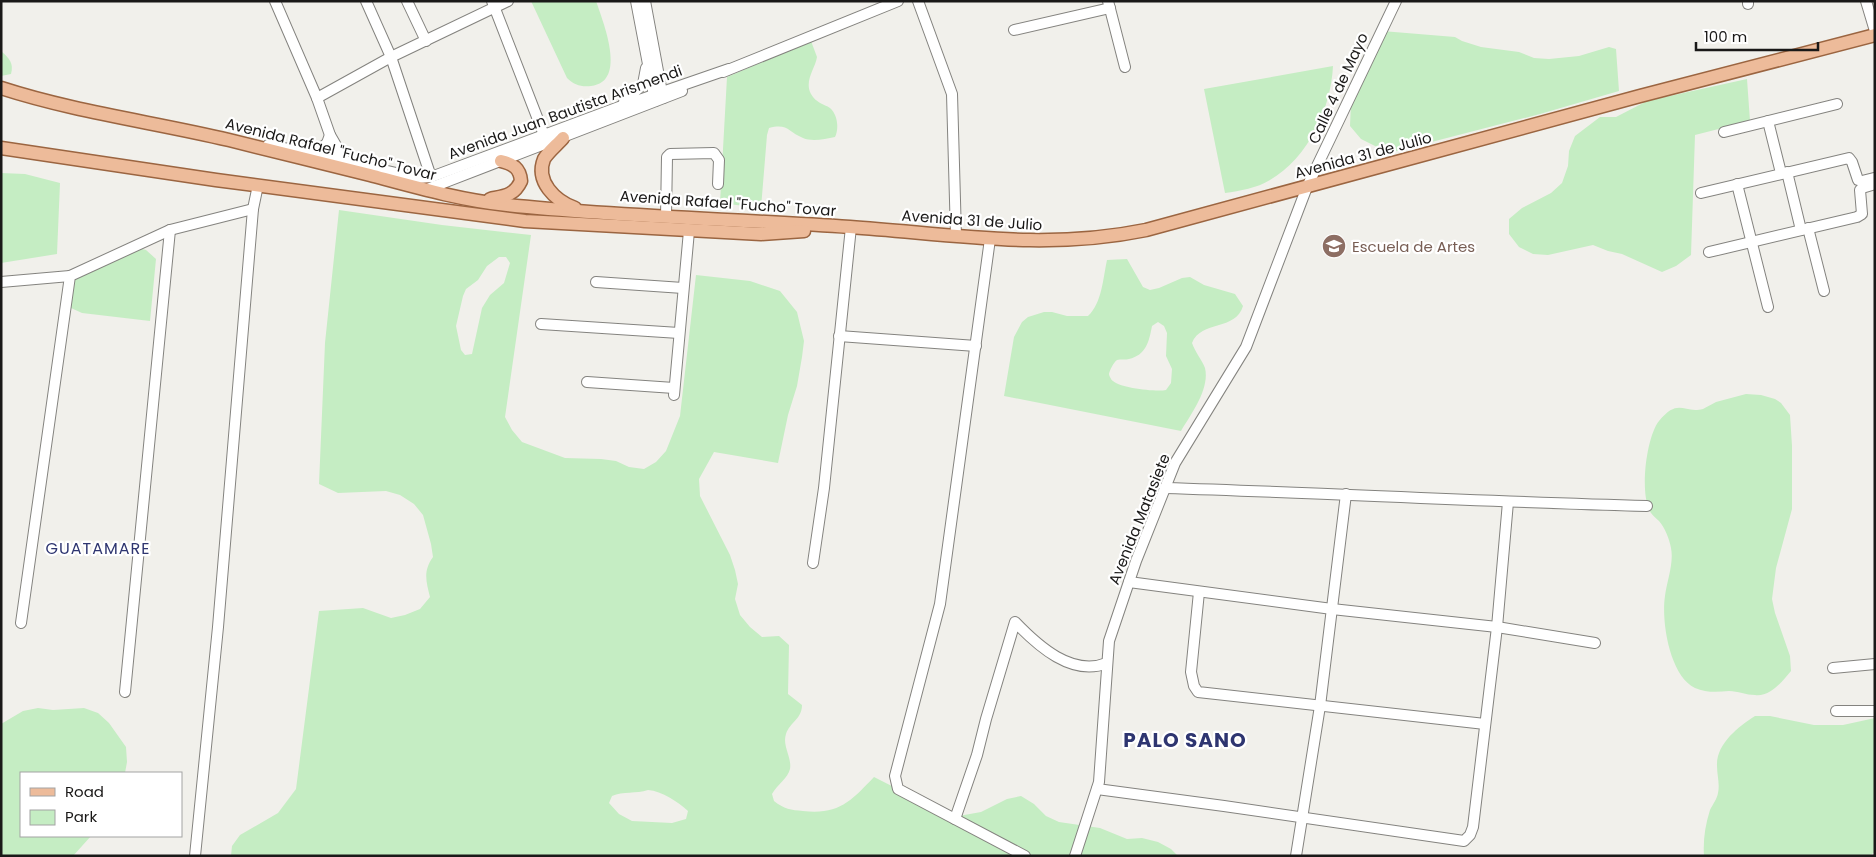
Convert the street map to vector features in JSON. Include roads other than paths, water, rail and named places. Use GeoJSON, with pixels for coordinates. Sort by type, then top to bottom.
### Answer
{"type":"FeatureCollection","features":[{"type":"Feature","properties":{"kind":"main road","name":"Avenida 31 de Julio"},"geometry":{"type":"LineString","coordinates":[[851,227],[990,239],[1047,241],[1118,236],[1172,224],[1633,98],[1875,35]]}},
{"type":"Feature","properties":{"kind":"main road","name":"Avenida Rafael \"Fucho\" Tovar"},"geometry":{"type":"LineString","coordinates":[[1,90],[36,100],[235,142],[424,190],[478,201],[584,211],[851,227]]}},
{"type":"Feature","properties":{"kind":"main road"},"geometry":{"type":"LineString","coordinates":[[563,138],[545,158],[541,172],[547,188],[558,199],[564,204],[584,211]]}},
{"type":"Feature","properties":{"kind":"main road","name":"Avenida Rafael \"Fucho\" Tovar"},"geometry":{"type":"LineString","coordinates":[[1,148],[525,221],[761,234],[851,227]]}},
{"type":"Feature","properties":{"kind":"main road"},"geometry":{"type":"LineString","coordinates":[[478,201],[509,195],[521,181],[517,168],[510,163],[501,161]]}},
{"type":"Feature","properties":{"kind":"main road"},"geometry":{"type":"LineString","coordinates":[[386,202],[424,190]]}},
{"type":"Feature","properties":{"kind":"street"},"geometry":{"type":"LineString","coordinates":[[275,1],[317,98],[330,136],[345,161]]}},
{"type":"Feature","properties":{"kind":"street"},"geometry":{"type":"LineString","coordinates":[[366,1],[392,58],[431,178]]}},
{"type":"Feature","properties":{"kind":"street"},"geometry":{"type":"LineString","coordinates":[[407,1],[426,40]]}},
{"type":"Feature","properties":{"kind":"street"},"geometry":{"type":"LineString","coordinates":[[317,98],[494,5],[508,1]]}},
{"type":"Feature","properties":{"kind":"street"},"geometry":{"type":"LineString","coordinates":[[636,1],[647,59],[658,97]]}},
{"type":"Feature","properties":{"kind":"street"},"geometry":{"type":"LineString","coordinates":[[645,1],[657,72],[658,97]]}},
{"type":"Feature","properties":{"kind":"street","name":"Avenida Juan Bautista Arismendi"},"geometry":{"type":"LineString","coordinates":[[424,190],[563,138],[687,83],[728,69],[898,1]]}},
{"type":"Feature","properties":{"kind":"street"},"geometry":{"type":"LineString","coordinates":[[918,1],[952,94],[956,236]]}},
{"type":"Feature","properties":{"kind":"street","name":"Calle 4 de Mayo"},"geometry":{"type":"LineString","coordinates":[[1307,187],[1396,1]]}},
{"type":"Feature","properties":{"kind":"street"},"geometry":{"type":"LineString","coordinates":[[1866,1],[1875,31]]}},
{"type":"Feature","properties":{"kind":"street"},"geometry":{"type":"LineString","coordinates":[[494,5],[544,135]]}},
{"type":"Feature","properties":{"kind":"street"},"geometry":{"type":"LineString","coordinates":[[1014,30],[1109,5],[1125,67]]}},
{"type":"Feature","properties":{"kind":"street"},"geometry":{"type":"LineString","coordinates":[[619,107],[643,84],[647,59]]}},
{"type":"Feature","properties":{"kind":"street","name":"Avenida Juan Bautista Arismendi"},"geometry":{"type":"LineString","coordinates":[[235,142],[279,146],[418,178],[431,178],[619,107],[689,89],[728,69]]}},
{"type":"Feature","properties":{"kind":"street"},"geometry":{"type":"LineString","coordinates":[[657,72],[664,80],[672,84],[687,83]]}},
{"type":"Feature","properties":{"kind":"street"},"geometry":{"type":"LineString","coordinates":[[1724,132],[1837,104]]}},
{"type":"Feature","properties":{"kind":"street"},"geometry":{"type":"LineString","coordinates":[[1768,121],[1824,291]]}},
{"type":"Feature","properties":{"kind":"street"},"geometry":{"type":"LineString","coordinates":[[314,154],[327,143],[330,136]]}},
{"type":"Feature","properties":{"kind":"street"},"geometry":{"type":"LineString","coordinates":[[666,216],[667,157],[670,154],[714,153],[719,160],[718,184]]}},
{"type":"Feature","properties":{"kind":"street"},"geometry":{"type":"LineString","coordinates":[[1701,192],[1848,158],[1852,162],[1858,180],[1862,181],[1875,177]]}},
{"type":"Feature","properties":{"kind":"street"},"geometry":{"type":"LineString","coordinates":[[1737,184],[1768,307]]}},
{"type":"Feature","properties":{"kind":"street"},"geometry":{"type":"LineString","coordinates":[[1709,252],[1857,217],[1862,214],[1860,190],[1875,184]]}},
{"type":"Feature","properties":{"kind":"street"},"geometry":{"type":"LineString","coordinates":[[194,856],[218,626],[253,209],[258,185]]}},
{"type":"Feature","properties":{"kind":"street","name":"Avenida Matasiete"},"geometry":{"type":"LineString","coordinates":[[1075,856],[1099,782],[1109,641],[1129,582],[1175,463],[1246,347],[1307,187]]}},
{"type":"Feature","properties":{"kind":"street"},"geometry":{"type":"LineString","coordinates":[[1,282],[70,276],[170,230],[253,209]]}},
{"type":"Feature","properties":{"kind":"street"},"geometry":{"type":"LineString","coordinates":[[813,563],[824,488],[851,227]]}},
{"type":"Feature","properties":{"kind":"street"},"geometry":{"type":"LineString","coordinates":[[124,692],[170,230]]}},
{"type":"Feature","properties":{"kind":"street"},"geometry":{"type":"LineString","coordinates":[[587,382],[674,391],[688,230]]}},
{"type":"Feature","properties":{"kind":"street"},"geometry":{"type":"LineString","coordinates":[[990,239],[940,604],[895,776],[898,789],[1025,856]]}},
{"type":"Feature","properties":{"kind":"street"},"geometry":{"type":"LineString","coordinates":[[21,622],[70,276]]}},
{"type":"Feature","properties":{"kind":"street"},"geometry":{"type":"LineString","coordinates":[[596,282],[684,288]]}},
{"type":"Feature","properties":{"kind":"street"},"geometry":{"type":"LineString","coordinates":[[540,324],[680,333]]}},
{"type":"Feature","properties":{"kind":"street"},"geometry":{"type":"LineString","coordinates":[[839,336],[976,346]]}},
{"type":"Feature","properties":{"kind":"street"},"geometry":{"type":"LineString","coordinates":[[1165,488],[1648,506]]}},
{"type":"Feature","properties":{"kind":"street"},"geometry":{"type":"LineString","coordinates":[[1296,856],[1320,706],[1346,494]]}},
{"type":"Feature","properties":{"kind":"street"},"geometry":{"type":"LineString","coordinates":[[1097,789],[1464,841],[1470,835],[1473,827],[1497,628],[1508,502]]}},
{"type":"Feature","properties":{"kind":"street"},"geometry":{"type":"LineString","coordinates":[[1129,582],[1332,609],[1497,628],[1595,643]]}},
{"type":"Feature","properties":{"kind":"street"},"geometry":{"type":"LineString","coordinates":[[1199,592],[1191,672],[1194,686],[1198,692],[1485,724]]}},
{"type":"Feature","properties":{"kind":"street"},"geometry":{"type":"LineString","coordinates":[[955,819],[977,755],[986,718],[1015,622],[1030,638],[1063,661],[1083,667],[1100,666],[1107,663]]}},
{"type":"Feature","properties":{"kind":"street"},"geometry":{"type":"LineString","coordinates":[[1833,668],[1875,664]]}},
{"type":"Feature","properties":{"kind":"street"},"geometry":{"type":"LineString","coordinates":[[1836,711],[1875,710]]}},
{"type":"Feature","properties":{"kind":"place","name":"Escuela de Artes"},"geometry":{"type":"Point","coordinates":[1334,246]}},
{"type":"Feature","properties":{"kind":"district","name":"GUATAMARE"},"geometry":{"type":"Point","coordinates":[98,548]}},
{"type":"Feature","properties":{"kind":"district","name":"PALO SANO"},"geometry":{"type":"Point","coordinates":[1185,740]}}]}
